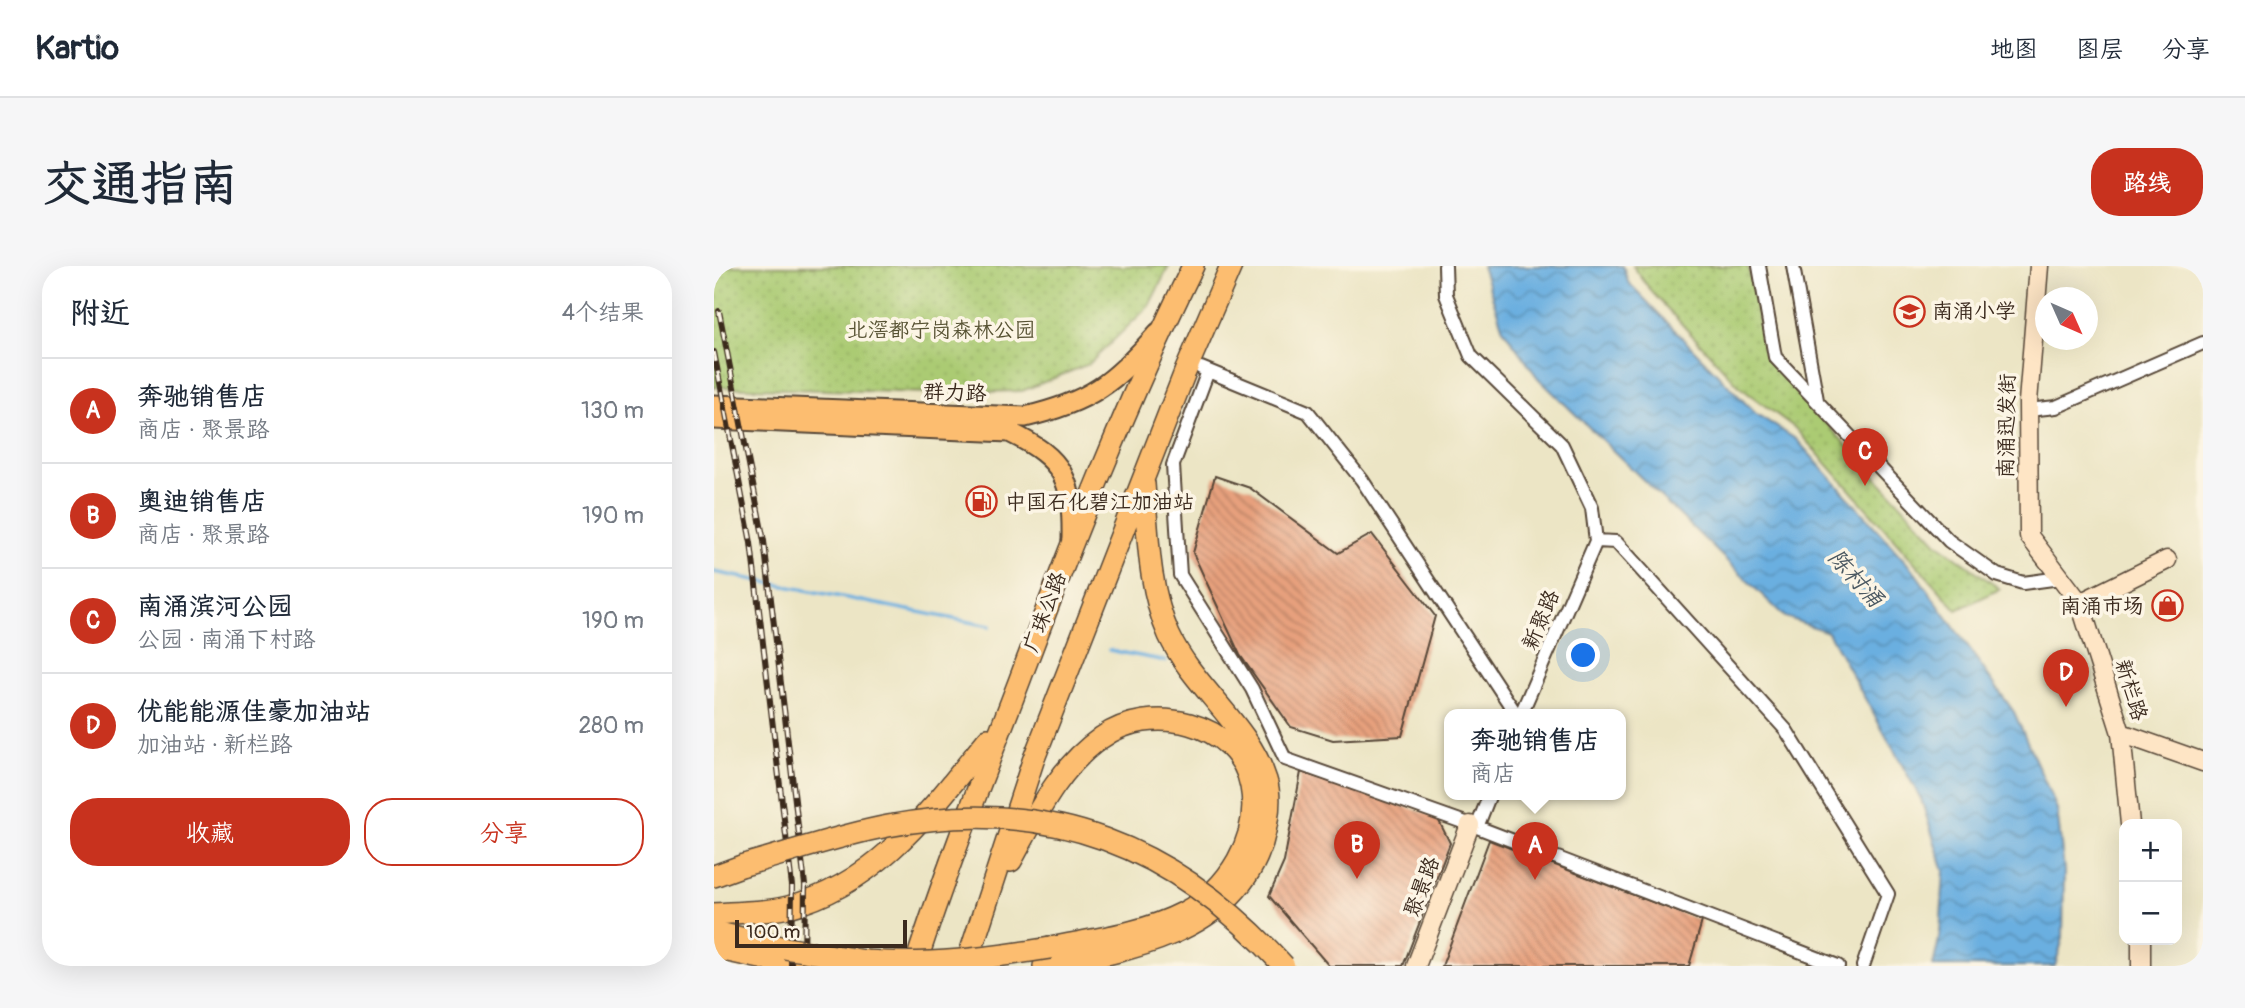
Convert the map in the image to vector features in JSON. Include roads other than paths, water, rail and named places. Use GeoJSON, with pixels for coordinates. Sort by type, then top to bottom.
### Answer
{"type":"FeatureCollection","features":[{"type":"Feature","properties":{"kind":"highway","name":"广珠公路"},"geometry":{"type":"LineString","coordinates":[[915,966],[980,778],[1072,540],[1163,327],[1193,266]]}},
{"type":"Feature","properties":{"kind":"highway","name":"广珠公路"},"geometry":{"type":"LineString","coordinates":[[966,966],[1033,761],[1144,478],[1198,367],[1231,266]]}},
{"type":"Feature","properties":{"kind":"highway"},"geometry":{"type":"LineString","coordinates":[[714,948],[790,959],[937,962],[990,958],[1047,960],[1148,944],[1193,925],[1229,896],[1254,868],[1267,825],[1267,781],[1248,746],[1169,635],[1150,567],[1144,478]]}},
{"type":"Feature","properties":{"kind":"highway"},"geometry":{"type":"LineString","coordinates":[[714,914],[787,908],[823,896],[857,879],[900,843],[1005,718]]}},
{"type":"Feature","properties":{"kind":"highway"},"geometry":{"type":"LineString","coordinates":[[992,893],[1068,766],[1102,736],[1138,720],[1177,719],[1209,731],[1236,755],[1251,785],[1252,823],[1240,860],[1218,884],[1185,912],[1143,929],[1047,960]]}},
{"type":"Feature","properties":{"kind":"highway"},"geometry":{"type":"LineString","coordinates":[[714,876],[744,864],[887,826],[950,818],[1034,820],[1088,832],[1137,851],[1195,885],[1247,925],[1284,966]]}},
{"type":"Feature","properties":{"kind":"highway"},"geometry":{"type":"LineString","coordinates":[[714,932],[790,959]]}},
{"type":"Feature","properties":{"kind":"main road","name":"群力路"},"geometry":{"type":"LineString","coordinates":[[714,405],[1025,417],[1063,408],[1092,394],[1123,373],[1163,327]]}},
{"type":"Feature","properties":{"kind":"main road","name":"群力路"},"geometry":{"type":"LineString","coordinates":[[714,419],[1009,432],[1036,445],[1054,461],[1069,485],[1073,508],[1072,540]]}},
{"type":"Feature","properties":{"kind":"street"},"geometry":{"type":"LineString","coordinates":[[1445,266],[1446,295],[1471,356],[1562,445],[1592,509],[1596,541],[1616,542],[1786,730],[1867,858],[1888,894],[1863,966]]}},
{"type":"Feature","properties":{"kind":"street"},"geometry":{"type":"LineString","coordinates":[[1759,266],[1775,356],[1817,401],[1959,548],[1997,575],[2023,583],[2060,578]]}},
{"type":"Feature","properties":{"kind":"street"},"geometry":{"type":"LineString","coordinates":[[1793,266],[1817,401]]}},
{"type":"Feature","properties":{"kind":"street","name":"南涌迅发街"},"geometry":{"type":"LineString","coordinates":[[2039,266],[2028,410],[2029,536],[2060,578]]}},
{"type":"Feature","properties":{"kind":"street"},"geometry":{"type":"LineString","coordinates":[[2028,410],[2056,407],[2203,344]]}},
{"type":"Feature","properties":{"kind":"street"},"geometry":{"type":"LineString","coordinates":[[1516,709],[1362,480],[1308,412],[1198,367],[1173,465],[1180,575],[1252,689],[1284,759],[1474,826],[1838,966]]}},
{"type":"Feature","properties":{"kind":"street","name":"新聚路"},"geometry":{"type":"LineString","coordinates":[[1521,709],[1596,541]]}},
{"type":"Feature","properties":{"kind":"street"},"geometry":{"type":"LineString","coordinates":[[2080,603],[2168,560]]}},
{"type":"Feature","properties":{"kind":"street","name":"新栏路"},"geometry":{"type":"LineString","coordinates":[[2060,578],[2080,603],[2121,733],[2130,819]]}},
{"type":"Feature","properties":{"kind":"street"},"geometry":{"type":"LineString","coordinates":[[2121,733],[2203,762]]}},
{"type":"Feature","properties":{"kind":"street"},"geometry":{"type":"LineString","coordinates":[[1474,826],[1487,800]]}},
{"type":"Feature","properties":{"kind":"street","name":"聚景路"},"geometry":{"type":"LineString","coordinates":[[1416,966],[1474,826]]}},
{"type":"Feature","properties":{"kind":"street","name":"聚景路"},"geometry":{"type":"LineString","coordinates":[[1424,966],[1474,826]]}},
{"type":"Feature","properties":{"kind":"street"},"geometry":{"type":"LineString","coordinates":[[2141,945],[2141,966]]}},
{"type":"Feature","properties":{"kind":"water","name":"陈村涌"},"geometry":{"type":"Polygon","coordinates":[[[1482,266],[1623,266],[1628,282],[1755,413],[1797,440],[1914,571],[2014,712],[2057,809],[2064,870],[2063,938],[2055,966],[1933,966],[1940,935],[1944,871],[1921,799],[1828,632],[1785,617],[1538,378],[1503,329],[1482,266]]]}},
{"type":"Feature","properties":{"kind":"waterway"},"geometry":{"type":"LineString","coordinates":[[714,572],[990,626]]}},
{"type":"Feature","properties":{"kind":"waterway"},"geometry":{"type":"LineString","coordinates":[[1109,650],[1166,661]]}},
{"type":"Feature","properties":{"kind":"railway"},"geometry":{"type":"LineString","coordinates":[[719,311],[764,541],[805,885],[804,966]]}},
{"type":"Feature","properties":{"kind":"railway"},"geometry":{"type":"LineString","coordinates":[[714,352],[751,543],[792,886],[791,966]]}},
{"type":"Feature","properties":{"kind":"place","name":"南涌小学"},"geometry":{"type":"Point","coordinates":[1909,311]}},
{"type":"Feature","properties":{"kind":"place","name":"南涌滨河公园"},"geometry":{"type":"Point","coordinates":[1865,486]}},
{"type":"Feature","properties":{"kind":"place","name":"中国石化碧江加油站"},"geometry":{"type":"Point","coordinates":[982,502]}},
{"type":"Feature","properties":{"kind":"place","name":"南涌市场"},"geometry":{"type":"Point","coordinates":[2167,606]}},
{"type":"Feature","properties":{"kind":"place","name":"优能能源佳豪加油站"},"geometry":{"type":"Point","coordinates":[2066,707]}},
{"type":"Feature","properties":{"kind":"place","name":"奥迪销售店"},"geometry":{"type":"Point","coordinates":[1357,879]}},
{"type":"Feature","properties":{"kind":"place","name":"奔驰销售店"},"geometry":{"type":"Point","coordinates":[1535,880]}},
{"type":"Feature","properties":{"kind":"park label","name":"北滘都宁岗森林公园"},"geometry":{"type":"Point","coordinates":[941,330]}}]}
